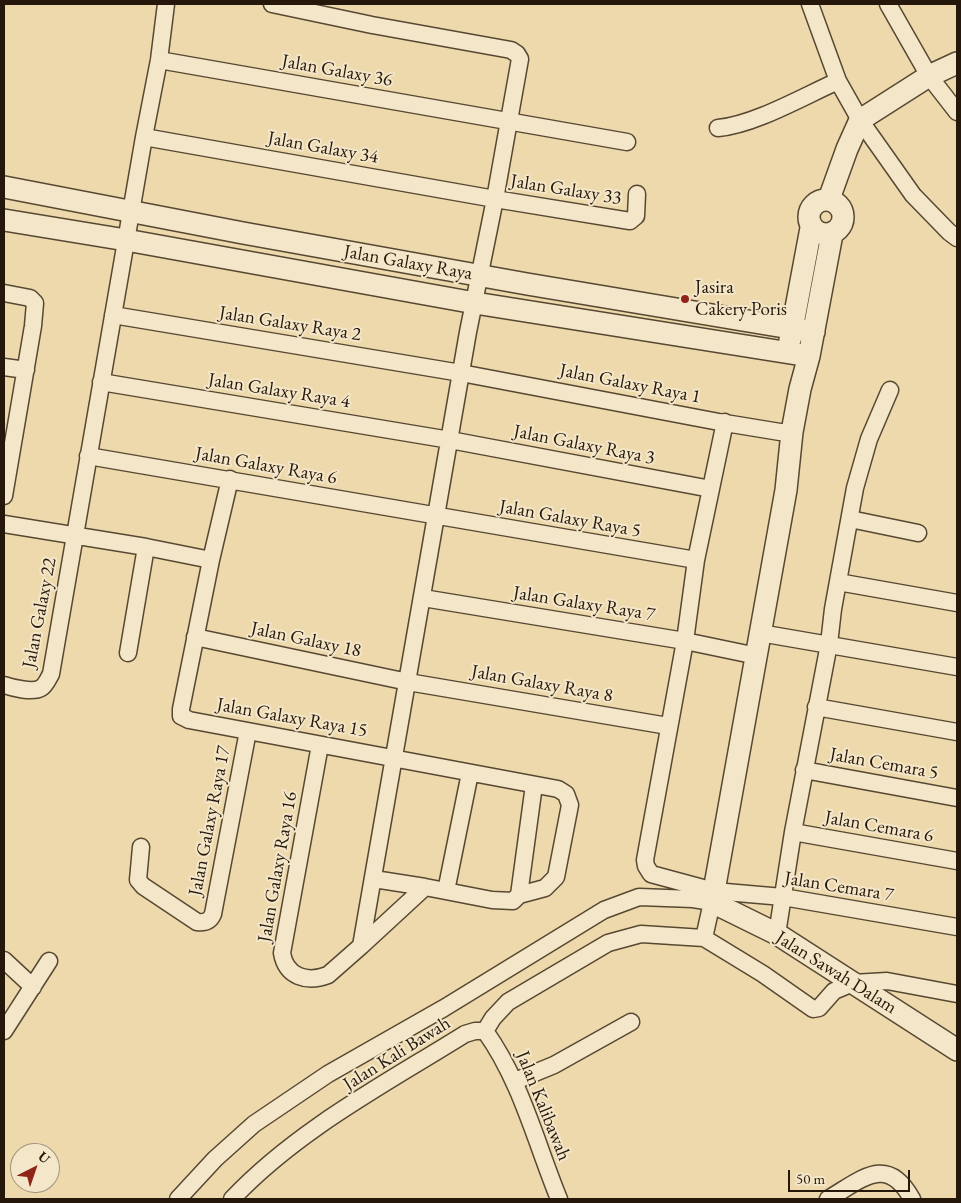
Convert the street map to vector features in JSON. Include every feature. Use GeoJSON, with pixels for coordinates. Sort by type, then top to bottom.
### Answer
{"type":"FeatureCollection","features":[{"type":"Feature","properties":{"kind":"street"},"geometry":{"type":"LineString","coordinates":[[74,535],[130,213],[159,60],[166,4]]}},
{"type":"Feature","properties":{"kind":"street"},"geometry":{"type":"LineString","coordinates":[[272,4],[372,26],[511,50],[520,59],[461,373],[396,758],[361,946]]}},
{"type":"Feature","properties":{"kind":"street"},"geometry":{"type":"LineString","coordinates":[[810,4],[838,81],[860,120],[913,195],[957,238]]}},
{"type":"Feature","properties":{"kind":"street"},"geometry":{"type":"LineString","coordinates":[[888,4],[929,76],[957,112]]}},
{"type":"Feature","properties":{"kind":"street","name":"Jalan Galaxy 36"},"geometry":{"type":"LineString","coordinates":[[159,60],[627,142]]}},
{"type":"Feature","properties":{"kind":"street"},"geometry":{"type":"LineString","coordinates":[[829,200],[846,149],[860,120],[929,76],[957,63]]}},
{"type":"Feature","properties":{"kind":"street"},"geometry":{"type":"LineString","coordinates":[[718,128],[728,127],[753,119],[838,81]]}},
{"type":"Feature","properties":{"kind":"street","name":"Jalan Galaxy 34"},"geometry":{"type":"LineString","coordinates":[[144,137],[495,199]]}},
{"type":"Feature","properties":{"kind":"street","name":"Jalan Galaxy Raya"},"geometry":{"type":"LineString","coordinates":[[4,187],[130,213],[480,276],[814,332]]}},
{"type":"Feature","properties":{"kind":"street","name":"Jalan Galaxy 33"},"geometry":{"type":"LineString","coordinates":[[495,199],[630,221],[636,216],[637,194]]}},
{"type":"Feature","properties":{"kind":"street"},"geometry":{"type":"LineString","coordinates":[[705,932],[712,901],[748,655],[760,633],[786,490],[792,432],[814,332],[832,234],[839,228],[843,220],[842,211],[837,204],[829,200],[820,200],[812,205],[808,213],[809,222],[812,228],[822,234],[832,234]]}},
{"type":"Feature","properties":{"kind":"street","name":"Jalan Galaxy Raya"},"geometry":{"type":"LineString","coordinates":[[4,220],[475,303],[809,356]]}},
{"type":"Feature","properties":{"kind":"street"},"geometry":{"type":"LineString","coordinates":[[800,389],[788,353],[812,228]]}},
{"type":"Feature","properties":{"kind":"street"},"geometry":{"type":"LineString","coordinates":[[4,293],[30,298],[35,303],[26,370],[8,443],[4,496]]}},
{"type":"Feature","properties":{"kind":"street","name":"Jalan Galaxy Raya 2"},"geometry":{"type":"LineString","coordinates":[[113,315],[461,373]]}},
{"type":"Feature","properties":{"kind":"street"},"geometry":{"type":"LineString","coordinates":[[4,366],[26,370]]}},
{"type":"Feature","properties":{"kind":"street","name":"Jalan Galaxy Raya 1"},"geometry":{"type":"LineString","coordinates":[[461,373],[780,432],[792,432]]}},
{"type":"Feature","properties":{"kind":"street","name":"Jalan Galaxy Raya 4"},"geometry":{"type":"LineString","coordinates":[[101,382],[450,440]]}},
{"type":"Feature","properties":{"kind":"street"},"geometry":{"type":"LineString","coordinates":[[777,934],[793,832],[829,644],[855,488],[869,439],[890,390]]}},
{"type":"Feature","properties":{"kind":"street"},"geometry":{"type":"LineString","coordinates":[[712,901],[651,874],[645,860],[685,641],[696,560],[725,422]]}},
{"type":"Feature","properties":{"kind":"street","name":"Jalan Galaxy Raya 3"},"geometry":{"type":"LineString","coordinates":[[450,440],[711,489]]}},
{"type":"Feature","properties":{"kind":"street","name":"Jalan Galaxy Raya 6"},"geometry":{"type":"LineString","coordinates":[[88,456],[230,479],[437,517]]}},
{"type":"Feature","properties":{"kind":"street"},"geometry":{"type":"LineString","coordinates":[[195,637],[230,479]]}},
{"type":"Feature","properties":{"kind":"street","name":"Jalan Galaxy Raya 5"},"geometry":{"type":"LineString","coordinates":[[437,517],[696,560]]}},
{"type":"Feature","properties":{"kind":"street"},"geometry":{"type":"LineString","coordinates":[[850,519],[918,533]]}},
{"type":"Feature","properties":{"kind":"street"},"geometry":{"type":"LineString","coordinates":[[4,524],[146,547],[211,560]]}},
{"type":"Feature","properties":{"kind":"street","name":"Jalan Galaxy 22"},"geometry":{"type":"LineString","coordinates":[[4,685],[35,690],[41,688],[51,674],[74,535]]}},
{"type":"Feature","properties":{"kind":"street"},"geometry":{"type":"LineString","coordinates":[[128,653],[146,547]]}},
{"type":"Feature","properties":{"kind":"street"},"geometry":{"type":"LineString","coordinates":[[838,582],[957,603]]}},
{"type":"Feature","properties":{"kind":"street","name":"Jalan Galaxy Raya 7"},"geometry":{"type":"LineString","coordinates":[[423,598],[685,641],[748,655]]}},
{"type":"Feature","properties":{"kind":"street"},"geometry":{"type":"LineString","coordinates":[[760,633],[957,667]]}},
{"type":"Feature","properties":{"kind":"street","name":"Jalan Galaxy 18"},"geometry":{"type":"LineString","coordinates":[[195,637],[408,682]]}},
{"type":"Feature","properties":{"kind":"street","name":"Jalan Galaxy Raya 15"},"geometry":{"type":"LineString","coordinates":[[195,637],[181,708],[182,716],[189,720],[558,789],[566,794],[570,805],[556,877],[545,888],[519,896],[513,901],[504,902],[446,890],[374,879]]}},
{"type":"Feature","properties":{"kind":"street","name":"Jalan Galaxy Raya 8"},"geometry":{"type":"LineString","coordinates":[[408,682],[668,726]]}},
{"type":"Feature","properties":{"kind":"street"},"geometry":{"type":"LineString","coordinates":[[816,707],[957,732]]}},
{"type":"Feature","properties":{"kind":"street","name":"Jalan Galaxy Raya 17"},"geometry":{"type":"LineString","coordinates":[[142,847],[138,880],[143,886],[197,922],[202,923],[209,920],[213,914],[248,731]]}},
{"type":"Feature","properties":{"kind":"street","name":"Jalan Galaxy Raya 16"},"geometry":{"type":"LineString","coordinates":[[320,745],[282,952],[284,962],[296,975],[304,978],[322,978],[361,946]]}},
{"type":"Feature","properties":{"kind":"street","name":"Jalan Cemara 5"},"geometry":{"type":"LineString","coordinates":[[804,770],[957,798]]}},
{"type":"Feature","properties":{"kind":"street"},"geometry":{"type":"LineString","coordinates":[[446,890],[470,773]]}},
{"type":"Feature","properties":{"kind":"street"},"geometry":{"type":"LineString","coordinates":[[519,896],[534,785]]}},
{"type":"Feature","properties":{"kind":"street","name":"Jalan Cemara 6"},"geometry":{"type":"LineString","coordinates":[[793,832],[957,862]]}},
{"type":"Feature","properties":{"kind":"street"},"geometry":{"type":"LineString","coordinates":[[361,946],[425,887]]}},
{"type":"Feature","properties":{"kind":"street"},"geometry":{"type":"LineString","coordinates":[[178,1199],[215,1159],[254,1124],[328,1074],[444,1008],[604,910],[639,897],[712,901]]}},
{"type":"Feature","properties":{"kind":"street","name":"Jalan Cemara 7"},"geometry":{"type":"LineString","coordinates":[[712,901],[783,897],[957,927]]}},
{"type":"Feature","properties":{"kind":"street","name":"Jalan Sawah Dalam"},"geometry":{"type":"LineString","coordinates":[[712,901],[777,934],[843,987],[957,1050]]}},
{"type":"Feature","properties":{"kind":"street"},"geometry":{"type":"LineString","coordinates":[[485,1031],[493,1018],[508,1002],[608,943],[641,934],[705,932],[809,1008],[819,1008],[843,987],[887,981],[957,994]]}},
{"type":"Feature","properties":{"kind":"street"},"geometry":{"type":"LineString","coordinates":[[4,960],[33,987]]}},
{"type":"Feature","properties":{"kind":"street"},"geometry":{"type":"LineString","coordinates":[[4,1031],[49,961]]}},
{"type":"Feature","properties":{"kind":"street"},"geometry":{"type":"LineString","coordinates":[[515,1081],[554,1065],[631,1022]]}},
{"type":"Feature","properties":{"kind":"street","name":"Jalan Kalibawah"},"geometry":{"type":"LineString","coordinates":[[485,1031],[498,1049],[515,1081],[559,1199]]}},
{"type":"Feature","properties":{"kind":"street","name":"Jalan Kali Bawah"},"geometry":{"type":"LineString","coordinates":[[232,1199],[293,1144],[330,1119],[465,1034],[485,1031]]}},
{"type":"Feature","properties":{"kind":"street"},"geometry":{"type":"LineString","coordinates":[[828,1199],[872,1174],[882,1172],[891,1175],[898,1181],[912,1199]]}},
{"type":"Feature","properties":{"kind":"place","name":"Jasira Cakery Poris"},"geometry":{"type":"Point","coordinates":[685,299]}}]}
